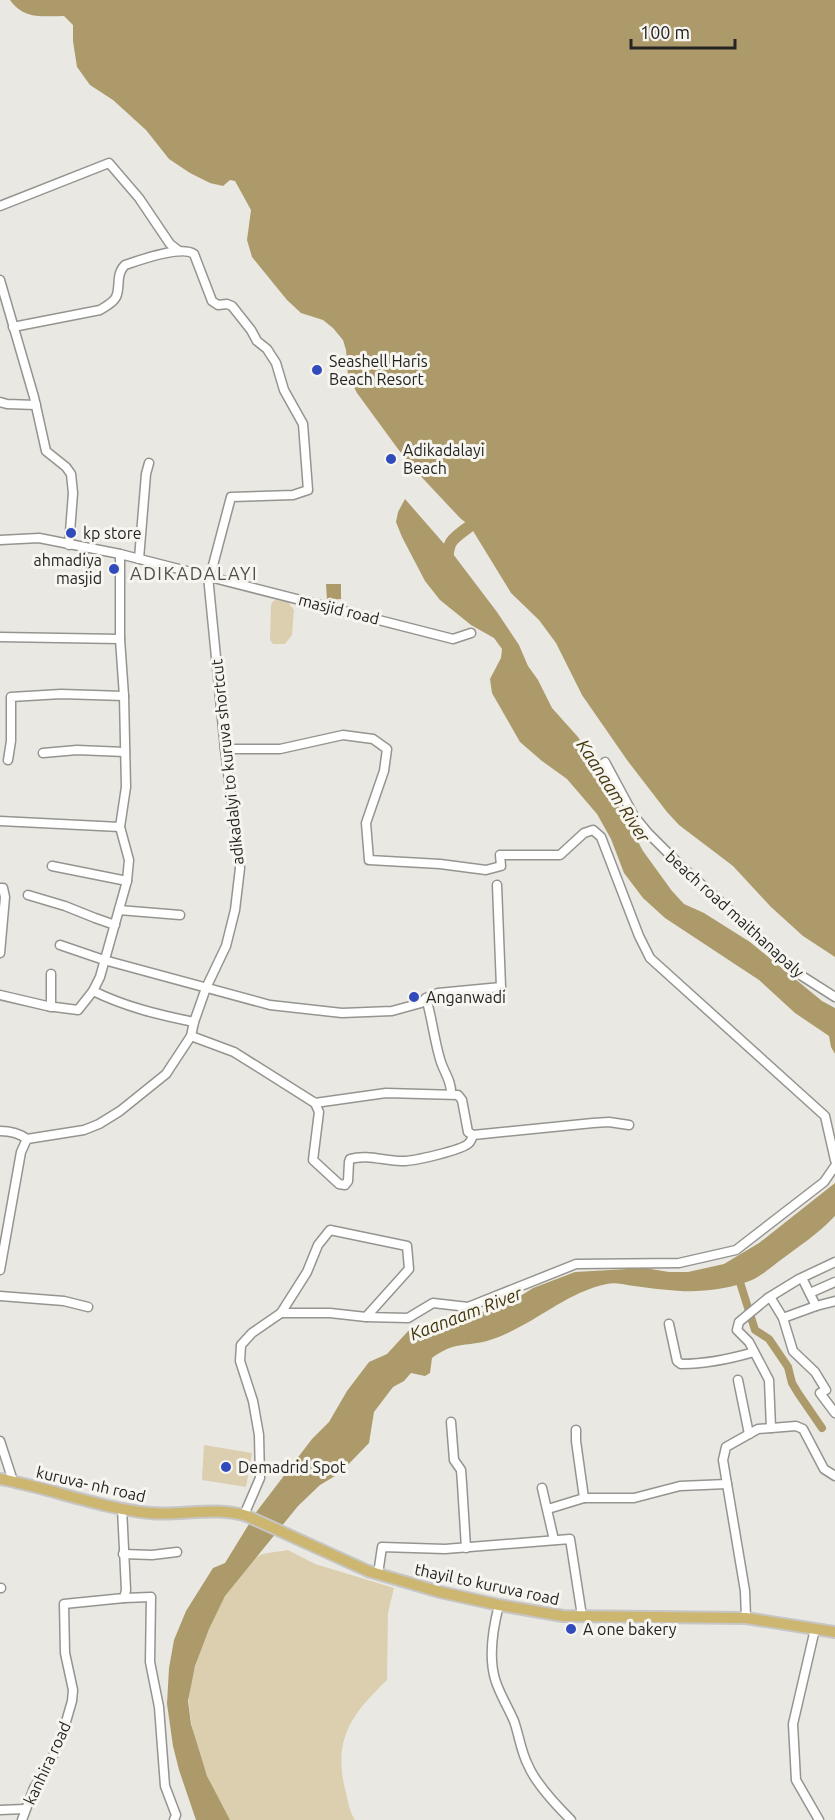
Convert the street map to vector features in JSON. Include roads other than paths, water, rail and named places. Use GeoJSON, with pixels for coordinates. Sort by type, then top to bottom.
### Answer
{"type":"FeatureCollection","features":[{"type":"Feature","properties":{"kind":"main road","name":"kuruva- nh road"},"geometry":{"type":"LineString","coordinates":[[0,1479],[150,1513],[184,1514],[220,1510],[232,1512],[285,1534]]}},
{"type":"Feature","properties":{"kind":"main road","name":"thayil to kuruva road"},"geometry":{"type":"LineString","coordinates":[[285,1534],[378,1574],[440,1592],[499,1605],[563,1616],[746,1618],[835,1632]]}},
{"type":"Feature","properties":{"kind":"street"},"geometry":{"type":"LineString","coordinates":[[0,206],[109,163],[139,198],[170,244],[180,251]]}},
{"type":"Feature","properties":{"kind":"street"},"geometry":{"type":"LineString","coordinates":[[13,327],[100,310],[117,296],[120,270],[124,265],[180,251],[189,250],[194,254],[212,301],[218,305],[232,306],[276,363],[284,390],[303,424],[308,490],[293,495],[231,497],[212,569],[208,576]]}},
{"type":"Feature","properties":{"kind":"street"},"geometry":{"type":"LineString","coordinates":[[0,280],[36,405],[46,451],[71,474],[73,493],[69,545]]}},
{"type":"Feature","properties":{"kind":"street"},"geometry":{"type":"LineString","coordinates":[[0,402],[36,405]]}},
{"type":"Feature","properties":{"kind":"street"},"geometry":{"type":"LineString","coordinates":[[139,559],[148,463]]}},
{"type":"Feature","properties":{"kind":"street","name":"masjid road"},"geometry":{"type":"LineString","coordinates":[[0,540],[39,538],[120,554],[453,639],[471,633]]}},
{"type":"Feature","properties":{"kind":"street"},"geometry":{"type":"LineString","coordinates":[[0,995],[78,1010],[93,991],[127,881],[129,860],[120,827],[126,787],[120,639],[120,554]]}},
{"type":"Feature","properties":{"kind":"street","name":"adikadalyi to kuruva shortcut"},"geometry":{"type":"LineString","coordinates":[[27,1139],[84,1130],[99,1124],[120,1111],[166,1074],[191,1036],[206,988],[226,946],[235,910],[240,868],[225,749],[208,576]]}},
{"type":"Feature","properties":{"kind":"street"},"geometry":{"type":"LineString","coordinates":[[0,637],[120,639]]}},
{"type":"Feature","properties":{"kind":"street"},"geometry":{"type":"LineString","coordinates":[[8,760],[11,741],[11,697],[61,694],[124,696]]}},
{"type":"Feature","properties":{"kind":"street"},"geometry":{"type":"LineString","coordinates":[[225,749],[280,749],[343,735],[373,740],[387,749],[384,771],[366,823],[369,860],[440,864],[486,870],[501,866],[500,855],[560,855],[584,833],[593,830],[601,837],[639,936],[650,958],[825,1116],[835,1160]]}},
{"type":"Feature","properties":{"kind":"street"},"geometry":{"type":"LineString","coordinates":[[43,753],[77,750],[125,752]]}},
{"type":"Feature","properties":{"kind":"street","name":"beach road maithanapaly"},"geometry":{"type":"LineString","coordinates":[[605,762],[634,816],[648,833],[802,976],[835,997]]}},
{"type":"Feature","properties":{"kind":"street"},"geometry":{"type":"LineString","coordinates":[[0,821],[120,827]]}},
{"type":"Feature","properties":{"kind":"street"},"geometry":{"type":"LineString","coordinates":[[52,866],[127,881]]}},
{"type":"Feature","properties":{"kind":"street"},"geometry":{"type":"LineString","coordinates":[[60,945],[104,960],[270,1005],[342,1013],[392,1011],[421,1003],[438,993],[501,987],[497,885]]}},
{"type":"Feature","properties":{"kind":"street"},"geometry":{"type":"LineString","coordinates":[[0,888],[3,888],[5,897],[0,953]]}},
{"type":"Feature","properties":{"kind":"street"},"geometry":{"type":"LineString","coordinates":[[28,895],[115,925]]}},
{"type":"Feature","properties":{"kind":"street"},"geometry":{"type":"LineString","coordinates":[[119,910],[180,915]]}},
{"type":"Feature","properties":{"kind":"street"},"geometry":{"type":"LineString","coordinates":[[51,974],[51,1006]]}},
{"type":"Feature","properties":{"kind":"street"},"geometry":{"type":"LineString","coordinates":[[93,991],[111,1000],[148,1012],[194,1022]]}},
{"type":"Feature","properties":{"kind":"street"},"geometry":{"type":"LineString","coordinates":[[426,998],[433,1020],[440,1060],[452,1086],[451,1094]]}},
{"type":"Feature","properties":{"kind":"street"},"geometry":{"type":"LineString","coordinates":[[191,1036],[234,1052],[315,1103],[319,1112],[313,1160],[339,1184],[345,1185],[348,1181],[350,1159],[356,1157],[401,1161],[420,1160],[466,1146],[473,1135]]}},
{"type":"Feature","properties":{"kind":"street"},"geometry":{"type":"LineString","coordinates":[[315,1103],[386,1093],[458,1095],[462,1100],[468,1132],[473,1135],[593,1123],[609,1122],[629,1125]]}},
{"type":"Feature","properties":{"kind":"street"},"geometry":{"type":"LineString","coordinates":[[0,1131],[21,1134],[27,1139],[21,1152],[0,1270]]}},
{"type":"Feature","properties":{"kind":"street"},"geometry":{"type":"LineString","coordinates":[[281,1313],[330,1313],[408,1318],[433,1303],[468,1307],[576,1264],[679,1263],[736,1250],[824,1182],[835,1166]]}},
{"type":"Feature","properties":{"kind":"street"},"geometry":{"type":"LineString","coordinates":[[245,1516],[260,1478],[259,1435],[253,1401],[240,1361],[241,1345],[252,1333],[281,1313],[307,1272],[318,1245],[330,1230],[407,1246],[409,1269],[366,1317]]}},
{"type":"Feature","properties":{"kind":"street"},"geometry":{"type":"LineString","coordinates":[[771,1428],[769,1380],[749,1342],[737,1330],[739,1322],[768,1298],[835,1262]]}},
{"type":"Feature","properties":{"kind":"street"},"geometry":{"type":"LineString","coordinates":[[802,1278],[816,1306]]}},
{"type":"Feature","properties":{"kind":"street"},"geometry":{"type":"LineString","coordinates":[[810,1293],[835,1282]]}},
{"type":"Feature","properties":{"kind":"street"},"geometry":{"type":"LineString","coordinates":[[0,1296],[64,1301],[88,1307]]}},
{"type":"Feature","properties":{"kind":"street"},"geometry":{"type":"LineString","coordinates":[[768,1298],[772,1300],[783,1318],[793,1351],[815,1372],[825,1386],[826,1390],[820,1393],[835,1413]]}},
{"type":"Feature","properties":{"kind":"street"},"geometry":{"type":"LineString","coordinates":[[783,1318],[835,1301]]}},
{"type":"Feature","properties":{"kind":"street"},"geometry":{"type":"LineString","coordinates":[[669,1324],[677,1361],[681,1364],[705,1364],[729,1360],[754,1352]]}},
{"type":"Feature","properties":{"kind":"street"},"geometry":{"type":"LineString","coordinates":[[738,1380],[749,1434]]}},
{"type":"Feature","properties":{"kind":"street"},"geometry":{"type":"LineString","coordinates":[[451,1422],[454,1460],[461,1470],[466,1548]]}},
{"type":"Feature","properties":{"kind":"street"},"geometry":{"type":"LineString","coordinates":[[746,1618],[745,1591],[723,1460],[726,1447],[758,1429],[796,1426],[803,1429],[824,1469],[835,1476]]}},
{"type":"Feature","properties":{"kind":"street"},"geometry":{"type":"LineString","coordinates":[[576,1430],[584,1498]]}},
{"type":"Feature","properties":{"kind":"street"},"geometry":{"type":"LineString","coordinates":[[0,1441],[13,1481]]}},
{"type":"Feature","properties":{"kind":"street"},"geometry":{"type":"LineString","coordinates":[[548,1509],[584,1498],[634,1498],[680,1486],[727,1484]]}},
{"type":"Feature","properties":{"kind":"street"},"geometry":{"type":"LineString","coordinates":[[542,1488],[554,1540]]}},
{"type":"Feature","properties":{"kind":"street"},"geometry":{"type":"LineString","coordinates":[[122,1508],[126,1590],[124,1598],[151,1597],[150,1662],[159,1707],[165,1786],[176,1815],[174,1820]]}},
{"type":"Feature","properties":{"kind":"street"},"geometry":{"type":"LineString","coordinates":[[378,1574],[382,1547],[445,1549],[570,1539],[582,1616]]}},
{"type":"Feature","properties":{"kind":"street"},"geometry":{"type":"LineString","coordinates":[[123,1554],[152,1555],[177,1552]]}},
{"type":"Feature","properties":{"kind":"street","name":"kanhira road"},"geometry":{"type":"LineString","coordinates":[[22,1820],[34,1788],[51,1761],[69,1715],[73,1690],[65,1653],[64,1604],[124,1598]]}},
{"type":"Feature","properties":{"kind":"street"},"geometry":{"type":"LineString","coordinates":[[499,1605],[492,1647],[495,1679],[514,1722],[528,1766],[571,1820]]}},
{"type":"Feature","properties":{"kind":"street"},"geometry":{"type":"LineString","coordinates":[[815,1629],[794,1724],[796,1780],[819,1820]]}},
{"type":"Feature","properties":{"kind":"street"},"geometry":{"type":"LineString","coordinates":[[0,1810],[25,1809]]}},
{"type":"Feature","properties":{"kind":"waterway","name":"Kaanaam River"},"geometry":{"type":"LineString","coordinates":[[447,564],[448,550],[452,541],[470,526]]}},
{"type":"Feature","properties":{"kind":"waterway"},"geometry":{"type":"LineString","coordinates":[[738,1276],[755,1330],[769,1339],[788,1367],[792,1383],[822,1428]]}},
{"type":"Feature","properties":{"kind":"place","name":"Seashell Haris Beach Resort"},"geometry":{"type":"Point","coordinates":[317,370]}},
{"type":"Feature","properties":{"kind":"place","name":"Adikadalayi Beach"},"geometry":{"type":"Point","coordinates":[391,459]}},
{"type":"Feature","properties":{"kind":"place","name":"kp store"},"geometry":{"type":"Point","coordinates":[71,533]}},
{"type":"Feature","properties":{"kind":"place","name":"ahmadiya masjid"},"geometry":{"type":"Point","coordinates":[114,569]}},
{"type":"Feature","properties":{"kind":"place","name":"Anganwadi"},"geometry":{"type":"Point","coordinates":[414,997]}},
{"type":"Feature","properties":{"kind":"place","name":"Demadrid Spot"},"geometry":{"type":"Point","coordinates":[226,1467]}},
{"type":"Feature","properties":{"kind":"place","name":"A one bakery"},"geometry":{"type":"Point","coordinates":[571,1629]}},
{"type":"Feature","properties":{"kind":"district","name":"ADIKADALAYI"},"geometry":{"type":"Point","coordinates":[194,574]}}]}
